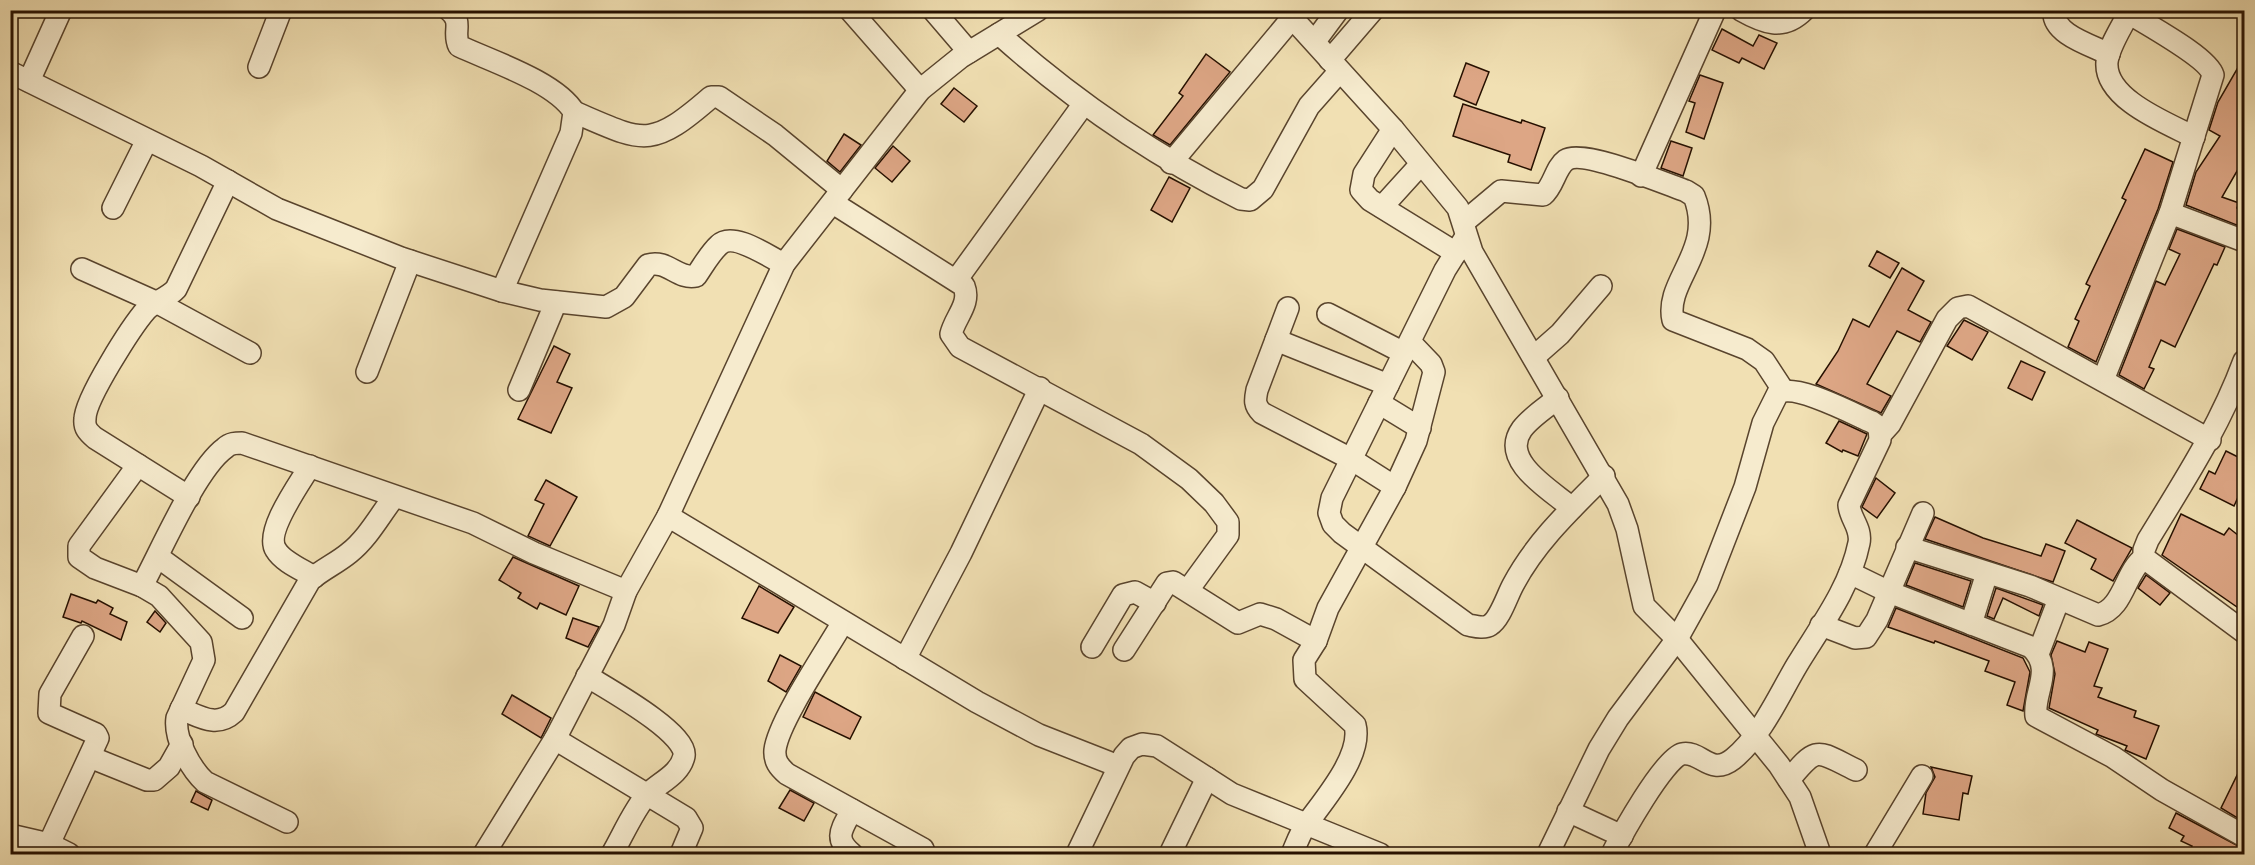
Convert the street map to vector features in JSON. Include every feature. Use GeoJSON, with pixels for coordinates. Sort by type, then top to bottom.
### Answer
{"type":"FeatureCollection","features":[{"type":"Feature","properties":{"kind":"street"},"geometry":{"type":"LineString","coordinates":[[61,10],[17,79],[147,140],[287,213],[410,261],[502,291],[596,307],[616,304],[624,297],[643,268],[654,263],[666,265],[684,276],[696,276],[719,244],[727,240],[737,241],[784,264]]}},
{"type":"Feature","properties":{"kind":"street"},"geometry":{"type":"LineString","coordinates":[[259,67],[281,10]]}},
{"type":"Feature","properties":{"kind":"street"},"geometry":{"type":"LineString","coordinates":[[449,10],[456,16],[459,23],[456,40],[459,46],[549,89],[569,103],[574,112],[571,133],[502,291]]}},
{"type":"Feature","properties":{"kind":"street"},"geometry":{"type":"LineString","coordinates":[[850,10],[920,90]]}},
{"type":"Feature","properties":{"kind":"street"},"geometry":{"type":"LineString","coordinates":[[933,10],[969,52]]}},
{"type":"Feature","properties":{"kind":"street"},"geometry":{"type":"LineString","coordinates":[[484,855],[555,739],[614,625],[626,591],[668,516],[784,264],[920,90],[969,52],[1038,10]]}},
{"type":"Feature","properties":{"kind":"street"},"geometry":{"type":"LineString","coordinates":[[1315,41],[1338,10]]}},
{"type":"Feature","properties":{"kind":"street"},"geometry":{"type":"LineString","coordinates":[[999,34],[1083,105],[1171,163],[1241,199],[1250,200],[1257,197],[1309,106],[1373,10]]}},
{"type":"Feature","properties":{"kind":"street"},"geometry":{"type":"LineString","coordinates":[[1641,176],[1715,10]]}},
{"type":"Feature","properties":{"kind":"street"},"geometry":{"type":"LineString","coordinates":[[1741,10],[1771,24],[1782,24],[1796,19],[1804,10]]}},
{"type":"Feature","properties":{"kind":"street"},"geometry":{"type":"LineString","coordinates":[[2054,10],[2055,22],[2060,29],[2109,54]]}},
{"type":"Feature","properties":{"kind":"street"},"geometry":{"type":"LineString","coordinates":[[2103,380],[2170,213],[2213,80],[2211,69],[2129,12],[2109,54],[2109,77],[2115,88],[2137,107],[2194,137]]}},
{"type":"Feature","properties":{"kind":"street"},"geometry":{"type":"LineString","coordinates":[[1171,163],[1289,14],[1393,129],[1458,208],[1462,238],[1535,356],[1604,476],[1627,529],[1644,606],[1677,639],[1789,780],[1800,797],[1820,855]]}},
{"type":"Feature","properties":{"kind":"street"},"geometry":{"type":"LineString","coordinates":[[574,112],[627,135],[648,137],[664,133],[711,97],[719,97],[775,135],[837,196],[964,286],[968,294],[952,327],[953,342],[1141,444],[1167,462],[1214,503],[1228,522],[1228,536],[1188,590]]}},
{"type":"Feature","properties":{"kind":"street"},"geometry":{"type":"LineString","coordinates":[[957,279],[1083,105]]}},
{"type":"Feature","properties":{"kind":"street"},"geometry":{"type":"LineString","coordinates":[[1393,129],[1364,174],[1361,190],[1382,207],[1462,238]]}},
{"type":"Feature","properties":{"kind":"street"},"geometry":{"type":"LineString","coordinates":[[113,208],[147,140]]}},
{"type":"Feature","properties":{"kind":"street"},"geometry":{"type":"LineString","coordinates":[[1604,476],[1540,544],[1520,572],[1490,625],[1482,627],[1468,625],[1359,548],[1333,524],[1329,513],[1332,498],[1462,238],[1501,192],[1544,195],[1566,160],[1586,158],[1694,196],[1700,212],[1697,243],[1674,300],[1671,311],[1673,320],[1747,349],[1764,361],[1783,390]]}},
{"type":"Feature","properties":{"kind":"street"},"geometry":{"type":"LineString","coordinates":[[1382,207],[1421,164]]}},
{"type":"Feature","properties":{"kind":"street"},"geometry":{"type":"LineString","coordinates":[[189,497],[95,438],[86,431],[84,420],[86,408],[97,386],[139,320],[148,308],[176,289],[228,181]]}},
{"type":"Feature","properties":{"kind":"street"},"geometry":{"type":"LineString","coordinates":[[2170,213],[2244,240]]}},
{"type":"Feature","properties":{"kind":"street"},"geometry":{"type":"LineString","coordinates":[[367,372],[410,261]]}},
{"type":"Feature","properties":{"kind":"street"},"geometry":{"type":"LineString","coordinates":[[82,269],[158,303],[250,353]]}},
{"type":"Feature","properties":{"kind":"street"},"geometry":{"type":"LineString","coordinates":[[1535,356],[1560,334],[1601,286]]}},
{"type":"Feature","properties":{"kind":"street"},"geometry":{"type":"LineString","coordinates":[[519,390],[556,302]]}},
{"type":"Feature","properties":{"kind":"street"},"geometry":{"type":"LineString","coordinates":[[1881,434],[1890,424],[1947,319],[1958,308],[1968,306],[1980,310],[2210,440]]}},
{"type":"Feature","properties":{"kind":"street"},"geometry":{"type":"LineString","coordinates":[[1288,308],[1257,390],[1255,401],[1257,408],[1262,413],[1351,459],[1395,487]]}},
{"type":"Feature","properties":{"kind":"street"},"geometry":{"type":"LineString","coordinates":[[1292,855],[1306,825],[1322,807],[1342,772],[1357,734],[1355,725],[1305,679],[1304,660],[1316,641],[1328,608],[1359,548],[1395,487],[1420,428],[1434,372],[1431,364],[1407,347],[1328,314]]}},
{"type":"Feature","properties":{"kind":"street"},"geometry":{"type":"LineString","coordinates":[[1276,340],[1384,394],[1420,428]]}},
{"type":"Feature","properties":{"kind":"street"},"geometry":{"type":"LineString","coordinates":[[2144,558],[2148,540],[2210,440],[2229,404],[2244,362]]}},
{"type":"Feature","properties":{"kind":"street"},"geometry":{"type":"LineString","coordinates":[[905,659],[966,543],[1040,388]]}},
{"type":"Feature","properties":{"kind":"street"},"geometry":{"type":"LineString","coordinates":[[1548,855],[1568,811],[1594,758],[1618,718],[1677,639],[1722,552],[1763,423],[1774,398],[1783,390],[1800,392],[1879,427],[1880,440],[1849,505],[1851,516],[1860,532],[1850,573],[1755,736],[1731,760],[1720,765],[1709,764],[1690,754],[1681,754],[1672,760],[1656,780],[1617,845],[1568,811]]}},
{"type":"Feature","properties":{"kind":"street"},"geometry":{"type":"LineString","coordinates":[[1558,398],[1523,428],[1515,448],[1518,458],[1530,472],[1572,508]]}},
{"type":"Feature","properties":{"kind":"street"},"geometry":{"type":"LineString","coordinates":[[142,586],[189,497],[220,452],[232,444],[242,443],[473,523],[534,553],[626,591]]}},
{"type":"Feature","properties":{"kind":"street"},"geometry":{"type":"LineString","coordinates":[[138,465],[79,546],[78,553],[82,561],[95,568],[142,586],[159,596],[201,642],[204,651],[200,672],[181,709],[175,727],[196,774],[205,782],[287,822]]}},
{"type":"Feature","properties":{"kind":"street"},"geometry":{"type":"LineString","coordinates":[[310,466],[276,524],[273,544],[280,556],[314,577]]}},
{"type":"Feature","properties":{"kind":"street"},"geometry":{"type":"LineString","coordinates":[[181,709],[217,721],[226,719],[234,711],[314,577],[323,568],[348,554],[394,497]]}},
{"type":"Feature","properties":{"kind":"street"},"geometry":{"type":"LineString","coordinates":[[1821,625],[1855,638],[1866,637],[1889,592],[1923,513]]}},
{"type":"Feature","properties":{"kind":"street"},"geometry":{"type":"LineString","coordinates":[[668,516],[977,702],[1039,735],[1118,766]]}},
{"type":"Feature","properties":{"kind":"street"},"geometry":{"type":"LineString","coordinates":[[1907,547],[2030,586],[2089,613],[2104,613],[2114,604],[2138,563],[2144,558]]}},
{"type":"Feature","properties":{"kind":"street"},"geometry":{"type":"LineString","coordinates":[[158,557],[242,618]]}},
{"type":"Feature","properties":{"kind":"street"},"geometry":{"type":"LineString","coordinates":[[2144,558],[2244,632]]}},
{"type":"Feature","properties":{"kind":"street"},"geometry":{"type":"LineString","coordinates":[[1850,573],[1889,592],[2031,647],[2038,654]]}},
{"type":"Feature","properties":{"kind":"street"},"geometry":{"type":"LineString","coordinates":[[1971,624],[1987,573]]}},
{"type":"Feature","properties":{"kind":"street"},"geometry":{"type":"LineString","coordinates":[[1124,650],[1167,584],[1179,583],[1238,623],[1260,614],[1276,619],[1316,641]]}},
{"type":"Feature","properties":{"kind":"street"},"geometry":{"type":"LineString","coordinates":[[1092,647],[1123,594],[1135,592],[1155,603]]}},
{"type":"Feature","properties":{"kind":"street"},"geometry":{"type":"LineString","coordinates":[[2059,599],[2038,654],[2043,678],[2037,699],[2036,716],[2113,757],[2162,790],[2244,836]]}},
{"type":"Feature","properties":{"kind":"street"},"geometry":{"type":"LineString","coordinates":[[843,622],[785,722],[775,748],[775,758],[787,774],[852,810],[925,845]]}},
{"type":"Feature","properties":{"kind":"street"},"geometry":{"type":"LineString","coordinates":[[49,844],[97,743],[96,734],[53,716],[49,713],[48,706],[50,694],[83,636]]}},
{"type":"Feature","properties":{"kind":"street"},"geometry":{"type":"LineString","coordinates":[[587,676],[669,729],[682,744],[684,755],[677,768],[659,788],[647,795],[612,855]]}},
{"type":"Feature","properties":{"kind":"street"},"geometry":{"type":"LineString","coordinates":[[555,739],[686,819],[692,828],[681,855]]}},
{"type":"Feature","properties":{"kind":"street"},"geometry":{"type":"LineString","coordinates":[[90,757],[147,780],[154,780],[169,767],[182,744]]}},
{"type":"Feature","properties":{"kind":"street"},"geometry":{"type":"LineString","coordinates":[[1077,855],[1118,766],[1131,748],[1142,744],[1157,746],[1232,794],[1380,855]]}},
{"type":"Feature","properties":{"kind":"street"},"geometry":{"type":"LineString","coordinates":[[1789,780],[1808,757],[1815,754],[1826,755],[1856,770]]}},
{"type":"Feature","properties":{"kind":"street"},"geometry":{"type":"LineString","coordinates":[[1875,855],[1922,776]]}},
{"type":"Feature","properties":{"kind":"street"},"geometry":{"type":"LineString","coordinates":[[1170,855],[1207,778]]}},
{"type":"Feature","properties":{"kind":"street"},"geometry":{"type":"LineString","coordinates":[[852,810],[841,832],[840,840],[852,855]]}},
{"type":"Feature","properties":{"kind":"street"},"geometry":{"type":"LineString","coordinates":[[10,835],[49,844],[69,855]]}},
{"type":"Feature","properties":{"kind":"building"},"geometry":{"type":"Polygon","coordinates":[[[1722,29],[1753,46],[1759,35],[1777,43],[1764,69],[1742,58],[1739,63],[1712,50],[1722,29]]]}},
{"type":"Feature","properties":{"kind":"building"},"geometry":{"type":"Polygon","coordinates":[[[1206,54],[1230,72],[1170,145],[1153,135],[1183,96],[1179,93],[1206,54]]]}},
{"type":"Feature","properties":{"kind":"building"},"geometry":{"type":"Polygon","coordinates":[[[2244,57],[2244,159],[2222,197],[2239,203],[2237,208],[2244,212],[2244,228],[2186,205],[2196,172],[2220,136],[2209,130],[2218,102],[2244,57]]]}},
{"type":"Feature","properties":{"kind":"building"},"geometry":{"type":"Polygon","coordinates":[[[1466,63],[1489,72],[1476,105],[1454,96],[1466,63]]]}},
{"type":"Feature","properties":{"kind":"building"},"geometry":{"type":"Polygon","coordinates":[[[1700,75],[1723,83],[1704,139],[1686,132],[1695,103],[1689,101],[1700,75]]]}},
{"type":"Feature","properties":{"kind":"building"},"geometry":{"type":"Polygon","coordinates":[[[954,88],[977,106],[964,122],[941,104],[954,88]]]}},
{"type":"Feature","properties":{"kind":"building"},"geometry":{"type":"Polygon","coordinates":[[[1463,104],[1521,123],[1522,120],[1545,128],[1531,170],[1508,162],[1510,155],[1453,136],[1463,104]]]}},
{"type":"Feature","properties":{"kind":"building"},"geometry":{"type":"Polygon","coordinates":[[[844,134],[861,145],[840,172],[827,161],[844,134]]]}},
{"type":"Feature","properties":{"kind":"building"},"geometry":{"type":"Polygon","coordinates":[[[1671,141],[1692,148],[1683,176],[1661,168],[1671,141]]]}},
{"type":"Feature","properties":{"kind":"building"},"geometry":{"type":"Polygon","coordinates":[[[893,146],[910,161],[892,182],[875,168],[893,146]]]}},
{"type":"Feature","properties":{"kind":"building"},"geometry":{"type":"Polygon","coordinates":[[[2145,149],[2173,162],[2158,209],[2096,362],[2068,347],[2079,321],[2075,319],[2090,286],[2086,284],[2126,200],[2122,198],[2145,149]]]}},
{"type":"Feature","properties":{"kind":"building"},"geometry":{"type":"Polygon","coordinates":[[[1169,177],[1190,188],[1172,222],[1151,210],[1169,177]]]}},
{"type":"Feature","properties":{"kind":"building"},"geometry":{"type":"Polygon","coordinates":[[[2177,229],[2225,247],[2217,265],[2214,264],[2175,347],[2161,340],[2149,367],[2154,369],[2144,389],[2119,375],[2156,281],[2165,285],[2180,254],[2169,249],[2177,229]]]}},
{"type":"Feature","properties":{"kind":"building"},"geometry":{"type":"Polygon","coordinates":[[[1877,251],[1899,263],[1890,278],[1869,266],[1877,251]]]}},
{"type":"Feature","properties":{"kind":"building"},"geometry":{"type":"Polygon","coordinates":[[[1902,268],[1924,281],[1908,310],[1931,322],[1920,342],[1897,331],[1867,384],[1891,396],[1881,413],[1816,384],[1838,351],[1853,319],[1869,327],[1902,268]]]}},
{"type":"Feature","properties":{"kind":"building"},"geometry":{"type":"Polygon","coordinates":[[[1964,320],[1988,332],[1972,360],[1947,346],[1964,320]]]}},
{"type":"Feature","properties":{"kind":"building"},"geometry":{"type":"Polygon","coordinates":[[[554,346],[570,354],[557,382],[572,388],[551,433],[518,419],[554,346]]]}},
{"type":"Feature","properties":{"kind":"building"},"geometry":{"type":"Polygon","coordinates":[[[2021,361],[2045,372],[2032,400],[2008,388],[2021,361]]]}},
{"type":"Feature","properties":{"kind":"building"},"geometry":{"type":"Polygon","coordinates":[[[1839,421],[1867,434],[1858,456],[1843,450],[1842,452],[1826,443],[1839,421]]]}},
{"type":"Feature","properties":{"kind":"building"},"geometry":{"type":"Polygon","coordinates":[[[2226,451],[2244,460],[2244,484],[2234,506],[2200,489],[2209,471],[2215,474],[2226,451]]]}},
{"type":"Feature","properties":{"kind":"building"},"geometry":{"type":"Polygon","coordinates":[[[1876,478],[1895,493],[1877,518],[1862,507],[1876,478]]]}},
{"type":"Feature","properties":{"kind":"building"},"geometry":{"type":"Polygon","coordinates":[[[546,480],[577,497],[550,546],[528,536],[544,504],[535,500],[546,480]]]}},
{"type":"Feature","properties":{"kind":"building"},"geometry":{"type":"Polygon","coordinates":[[[2181,514],[2224,535],[2229,528],[2244,540],[2244,555],[2238,564],[2244,568],[2244,597],[2237,607],[2162,555],[2181,514]]]}},
{"type":"Feature","properties":{"kind":"building"},"geometry":{"type":"Polygon","coordinates":[[[1935,517],[1983,538],[2041,556],[2046,544],[2065,551],[2053,582],[1925,539],[1935,517]]]}},
{"type":"Feature","properties":{"kind":"building"},"geometry":{"type":"Polygon","coordinates":[[[2077,520],[2132,548],[2113,581],[2091,569],[2096,559],[2065,543],[2077,520]]]}},
{"type":"Feature","properties":{"kind":"building"},"geometry":{"type":"Polygon","coordinates":[[[513,557],[579,586],[566,615],[540,603],[537,609],[518,598],[521,593],[499,580],[513,557]]]}},
{"type":"Feature","properties":{"kind":"building"},"geometry":{"type":"Polygon","coordinates":[[[1915,563],[1971,581],[1963,607],[1906,585],[1915,563]]]}},
{"type":"Feature","properties":{"kind":"building"},"geometry":{"type":"Polygon","coordinates":[[[2146,575],[2170,593],[2160,605],[2138,588],[2146,575]]]}},
{"type":"Feature","properties":{"kind":"building"},"geometry":{"type":"Polygon","coordinates":[[[759,586],[794,607],[778,633],[742,618],[759,586]]]}},
{"type":"Feature","properties":{"kind":"building"},"geometry":{"type":"Polygon","coordinates":[[[1996,588],[2043,605],[2039,616],[2003,598],[1994,619],[1987,616],[1996,588]]]}},
{"type":"Feature","properties":{"kind":"building"},"geometry":{"type":"Polygon","coordinates":[[[71,594],[96,603],[98,600],[113,608],[110,614],[127,622],[121,640],[82,621],[81,623],[63,617],[71,594]]]}},
{"type":"Feature","properties":{"kind":"building"},"geometry":{"type":"Polygon","coordinates":[[[1896,608],[2023,658],[2030,672],[2023,711],[2007,705],[2015,682],[1985,671],[1989,661],[1888,627],[1896,608]]]}},
{"type":"Feature","properties":{"kind":"building"},"geometry":{"type":"Polygon","coordinates":[[[155,611],[166,623],[160,632],[147,622],[155,611]]]}},
{"type":"Feature","properties":{"kind":"building"},"geometry":{"type":"Polygon","coordinates":[[[573,618],[599,627],[588,647],[566,638],[573,618]]]}},
{"type":"Feature","properties":{"kind":"building"},"geometry":{"type":"Polygon","coordinates":[[[2057,641],[2085,652],[2089,642],[2108,649],[2094,686],[2102,688],[2098,697],[2136,711],[2134,717],[2159,726],[2146,759],[2125,750],[2127,746],[2096,734],[2098,730],[2049,708],[2055,674],[2051,655],[2057,641]]]}},
{"type":"Feature","properties":{"kind":"building"},"geometry":{"type":"Polygon","coordinates":[[[780,655],[801,666],[786,692],[768,681],[780,655]]]}},
{"type":"Feature","properties":{"kind":"building"},"geometry":{"type":"Polygon","coordinates":[[[815,692],[861,717],[850,739],[803,717],[815,692]]]}},
{"type":"Feature","properties":{"kind":"building"},"geometry":{"type":"Polygon","coordinates":[[[512,695],[551,718],[541,738],[502,714],[512,695]]]}},
{"type":"Feature","properties":{"kind":"building"},"geometry":{"type":"Polygon","coordinates":[[[2244,761],[2244,822],[2221,808],[2244,761]]]}},
{"type":"Feature","properties":{"kind":"building"},"geometry":{"type":"Polygon","coordinates":[[[1931,767],[1972,776],[1968,794],[1963,793],[1959,820],[1923,814],[1926,793],[1935,777],[1931,767]]]}},
{"type":"Feature","properties":{"kind":"building"},"geometry":{"type":"Polygon","coordinates":[[[790,790],[814,803],[804,821],[779,808],[790,790]]]}},
{"type":"Feature","properties":{"kind":"building"},"geometry":{"type":"Polygon","coordinates":[[[196,791],[212,800],[208,810],[191,802],[196,791]]]}},
{"type":"Feature","properties":{"kind":"building"},"geometry":{"type":"Polygon","coordinates":[[[2176,813],[2244,849],[2244,855],[2187,855],[2192,846],[2181,841],[2184,836],[2169,828],[2176,813]]]}}]}
